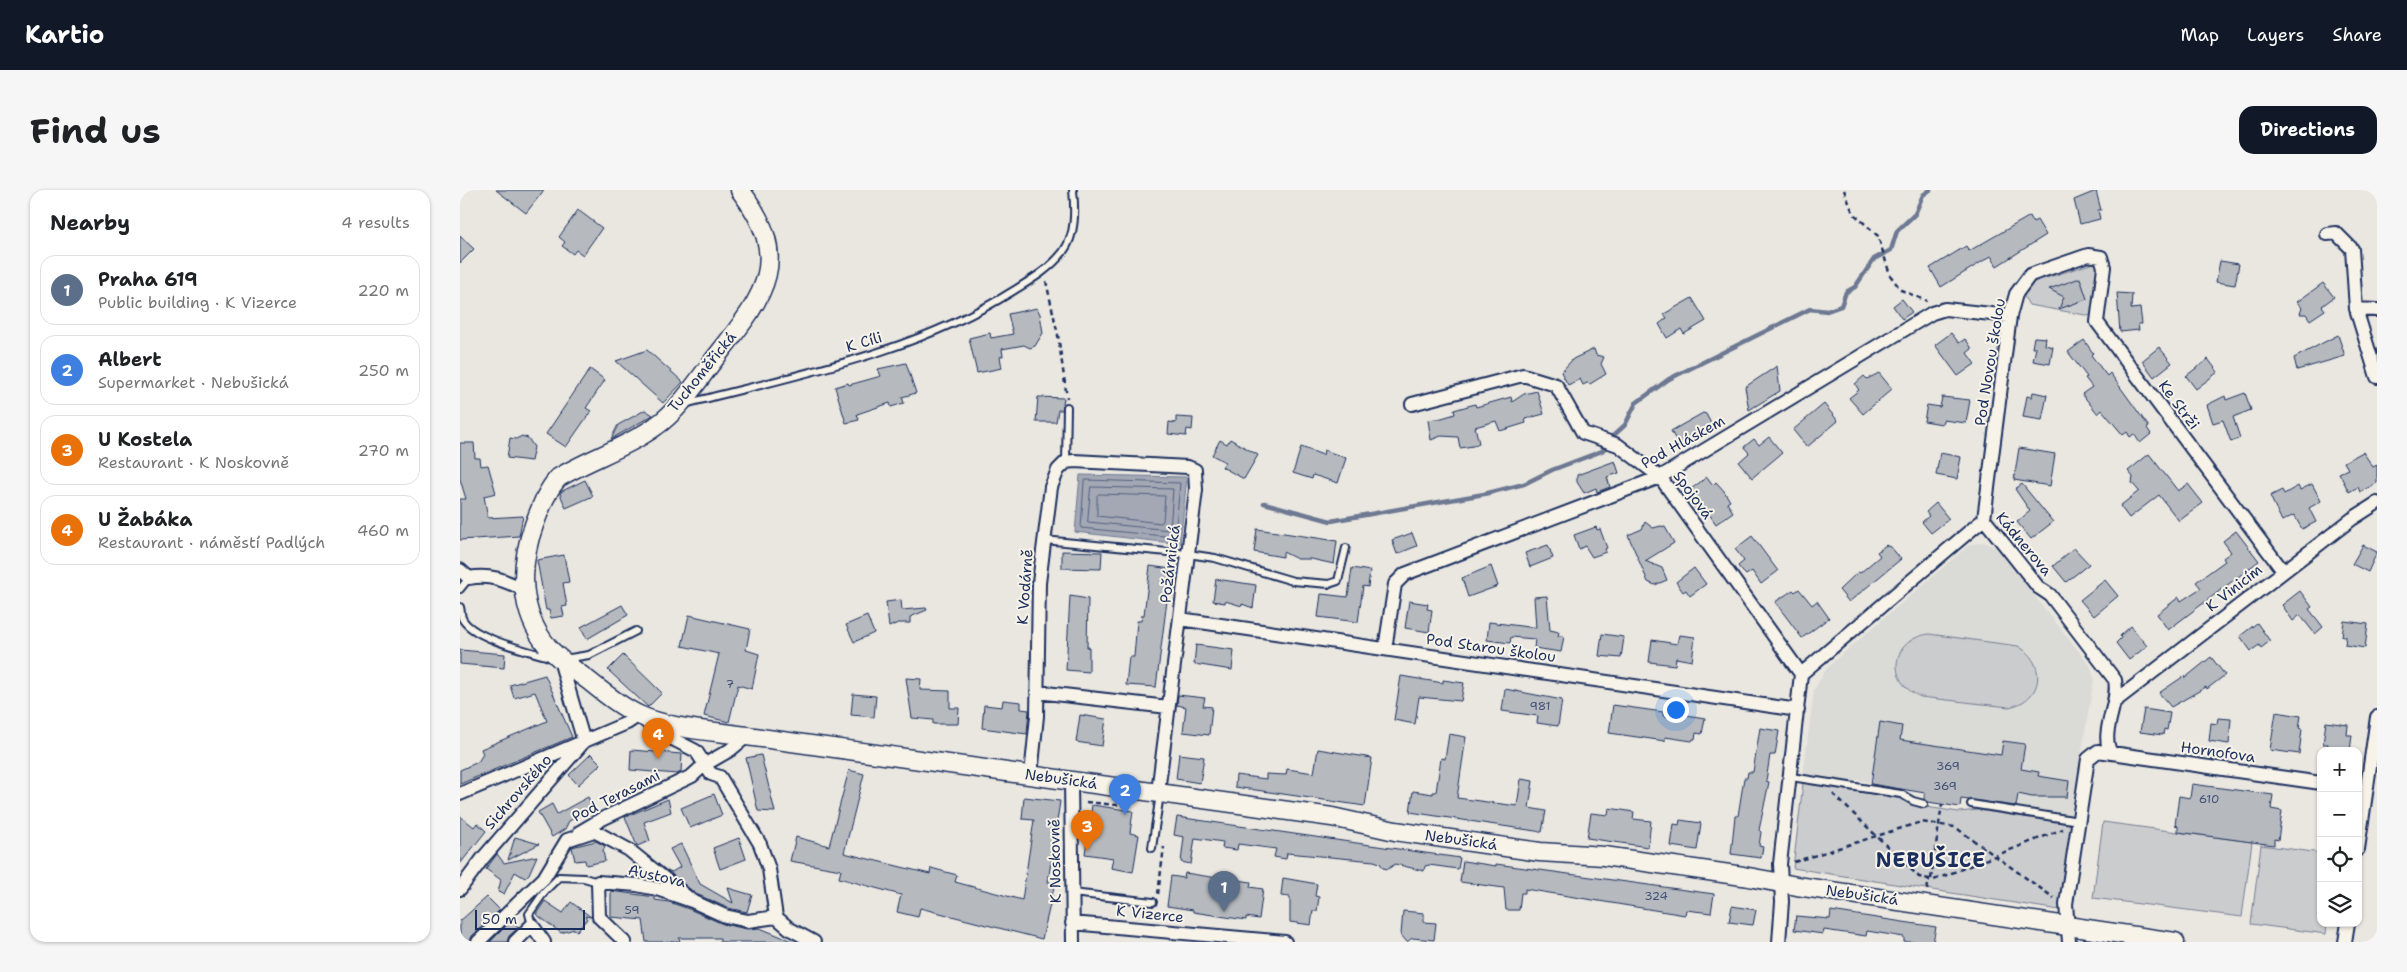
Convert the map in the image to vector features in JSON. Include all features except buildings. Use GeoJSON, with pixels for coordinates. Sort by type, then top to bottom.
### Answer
{"type":"FeatureCollection","features":[{"type":"Feature","properties":{"kind":"street","name":"Tuchoměřická"},"geometry":{"type":"LineString","coordinates":[[640,715],[611,698],[560,660],[547,646],[532,623],[523,589],[526,554],[532,530],[547,491],[558,478],[656,426],[679,405],[748,315],[765,284],[770,248],[754,208],[740,190]]}},
{"type":"Feature","properties":{"kind":"street"},"geometry":{"type":"LineString","coordinates":[[2327,234],[2336,233],[2352,249],[2356,309],[2377,377]]}},
{"type":"Feature","properties":{"kind":"street","name":"Pod Novou školou"},"geometry":{"type":"LineString","coordinates":[[1984,519],[2010,316],[2016,294],[2030,275],[2088,255]]}},
{"type":"Feature","properties":{"kind":"street","name":"Ke Strži"},"geometry":{"type":"LineString","coordinates":[[2088,255],[2102,258],[2104,267],[2097,322],[2282,571]]}},
{"type":"Feature","properties":{"kind":"street","name":"Pod Hláskem"},"geometry":{"type":"LineString","coordinates":[[1386,649],[1395,584],[1405,574],[1660,477],[1932,313],[1945,309],[2010,316]]}},
{"type":"Feature","properties":{"kind":"street"},"geometry":{"type":"LineString","coordinates":[[2356,309],[2377,310]]}},
{"type":"Feature","properties":{"kind":"street","name":"Spojová"},"geometry":{"type":"LineString","coordinates":[[1412,404],[1523,375],[1556,385],[1583,432],[1618,445],[1660,477],[1801,674]]}},
{"type":"Feature","properties":{"kind":"street","name":"K Vodárně"},"geometry":{"type":"LineString","coordinates":[[1031,775],[1037,716],[1039,583],[1051,486],[1058,470],[1066,462]]}},
{"type":"Feature","properties":{"kind":"street","name":"Požárnická"},"geometry":{"type":"LineString","coordinates":[[1066,462],[1188,467],[1195,470],[1196,490],[1159,792]]}},
{"type":"Feature","properties":{"kind":"street","name":"K Vinicím"},"geometry":{"type":"LineString","coordinates":[[2114,702],[2282,571],[2352,519],[2377,504]]}},
{"type":"Feature","properties":{"kind":"street","name":"Kádnerova"},"geometry":{"type":"LineString","coordinates":[[1801,674],[1984,519],[2038,587],[2050,595],[2112,676],[2116,684],[2106,744],[2111,753]]}},
{"type":"Feature","properties":{"kind":"street"},"geometry":{"type":"LineString","coordinates":[[464,574],[498,578],[523,589]]}},
{"type":"Feature","properties":{"kind":"street","name":"Pod Starou školou"},"geometry":{"type":"LineString","coordinates":[[1180,619],[1798,710]]}},
{"type":"Feature","properties":{"kind":"street"},"geometry":{"type":"LineString","coordinates":[[560,660],[584,742]]}},
{"type":"Feature","properties":{"kind":"street"},"geometry":{"type":"LineString","coordinates":[[1779,942],[1782,902],[1780,864],[1801,674]]}},
{"type":"Feature","properties":{"kind":"street"},"geometry":{"type":"LineString","coordinates":[[1037,692],[1168,707]]}},
{"type":"Feature","properties":{"kind":"street"},"geometry":{"type":"LineString","coordinates":[[460,794],[584,742],[640,715],[655,730],[696,751],[711,774],[720,777],[760,844],[769,870],[776,917],[790,929],[814,942]]}},
{"type":"Feature","properties":{"kind":"street","name":"Nebušická"},"geometry":{"type":"LineString","coordinates":[[640,715],[676,725],[747,736],[1332,817],[1395,831],[1540,852],[1613,857],[1781,883],[2069,934],[2175,942]]}},
{"type":"Feature","properties":{"kind":"street"},"geometry":{"type":"LineString","coordinates":[[2360,837],[2377,717]]}},
{"type":"Feature","properties":{"kind":"street","name":"Pod Terasami"},"geometry":{"type":"LineString","coordinates":[[478,942],[544,878],[567,840],[602,819],[692,776],[704,765],[730,750],[747,736]]}},
{"type":"Feature","properties":{"kind":"street","name":"Sichrovského"},"geometry":{"type":"LineString","coordinates":[[460,888],[483,858],[584,742]]}},
{"type":"Feature","properties":{"kind":"street"},"geometry":{"type":"LineString","coordinates":[[2069,934],[2066,904],[2076,821],[2088,759],[2098,751],[2111,753]]}},
{"type":"Feature","properties":{"kind":"street","name":"Hornofova"},"geometry":{"type":"LineString","coordinates":[[2111,753],[2317,782]]}},
{"type":"Feature","properties":{"kind":"street","name":"K Noskovně"},"geometry":{"type":"LineString","coordinates":[[1071,780],[1073,942]]}},
{"type":"Feature","properties":{"kind":"street","name":"Pod Terasami"},"geometry":{"type":"LineString","coordinates":[[567,840],[594,831],[629,850],[692,901]]}},
{"type":"Feature","properties":{"kind":"street"},"geometry":{"type":"LineString","coordinates":[[598,882],[599,917],[625,942]]}},
{"type":"Feature","properties":{"kind":"street","name":"Austova"},"geometry":{"type":"LineString","coordinates":[[598,882],[637,885],[692,901],[724,916],[748,921],[776,917]]}},
{"type":"Feature","properties":{"kind":"street","name":"K Vizerce"},"geometry":{"type":"LineString","coordinates":[[1072,924],[1285,942]]}},
{"type":"Feature","properties":{"kind":"street"},"geometry":{"type":"LineString","coordinates":[[515,942],[532,925],[544,942]]}},
{"type":"Feature","properties":{"kind":"street"},"geometry":{"type":"LineString","coordinates":[[2345,942],[2347,927]]}},
{"type":"Feature","properties":{"kind":"lane"},"geometry":{"type":"LineString","coordinates":[[1044,272],[1064,251],[1073,230],[1073,190]]}},
{"type":"Feature","properties":{"kind":"lane","name":"K Cíli"},"geometry":{"type":"LineString","coordinates":[[679,405],[821,368],[912,340],[983,310],[1044,272]]}},
{"type":"Feature","properties":{"kind":"lane"},"geometry":{"type":"LineString","coordinates":[[1066,462],[1067,407]]}},
{"type":"Feature","properties":{"kind":"lane"},"geometry":{"type":"LineString","coordinates":[[1044,540],[1214,558],[1293,580],[1329,584],[1338,581],[1341,575],[1346,548]]}},
{"type":"Feature","properties":{"kind":"lane"},"geometry":{"type":"LineString","coordinates":[[460,589],[464,574]]}},
{"type":"Feature","properties":{"kind":"lane"},"geometry":{"type":"LineString","coordinates":[[460,607],[462,619],[472,628],[485,635],[508,645],[560,660],[589,655],[636,631]]}},
{"type":"Feature","properties":{"kind":"lane"},"geometry":{"type":"LineString","coordinates":[[1791,777],[1901,794],[1913,802],[1924,804]]}},
{"type":"Feature","properties":{"kind":"lane"},"geometry":{"type":"LineString","coordinates":[[1152,848],[1159,792]]}},
{"type":"Feature","properties":{"kind":"lane"},"geometry":{"type":"LineString","coordinates":[[1971,804],[2076,821]]}},
{"type":"Feature","properties":{"kind":"lane"},"geometry":{"type":"LineString","coordinates":[[532,925],[529,914],[545,891],[559,877],[584,878],[598,882]]}},
{"type":"Feature","properties":{"kind":"lane"},"geometry":{"type":"LineString","coordinates":[[1072,893],[1153,902]]}},
{"type":"Feature","properties":{"kind":"path"},"geometry":{"type":"LineString","coordinates":[[1844,190],[1853,213],[1878,236],[1890,275],[1901,290],[1945,309]]}},
{"type":"Feature","properties":{"kind":"path"},"geometry":{"type":"LineString","coordinates":[[1044,272],[1058,335],[1066,388]]}},
{"type":"Feature","properties":{"kind":"path"},"geometry":{"type":"LineString","coordinates":[[1821,782],[1920,877],[1930,880],[1996,857],[2072,826],[2076,821]]}},
{"type":"Feature","properties":{"kind":"path"},"geometry":{"type":"LineString","coordinates":[[1086,802],[1131,807]]}},
{"type":"Feature","properties":{"kind":"path"},"geometry":{"type":"LineString","coordinates":[[1928,888],[1942,804]]}},
{"type":"Feature","properties":{"kind":"path"},"geometry":{"type":"LineString","coordinates":[[1780,864],[1794,862],[1921,822],[1939,824],[1955,828],[2066,904]]}},
{"type":"Feature","properties":{"kind":"path"},"geometry":{"type":"LineString","coordinates":[[1162,863],[1164,840]]}},
{"type":"Feature","properties":{"kind":"shaded area"},"geometry":{"type":"Polygon","coordinates":[[[2100,261],[2091,316],[2029,305],[2018,287],[2100,261]]]}},
{"type":"Feature","properties":{"kind":"shaded area"},"geometry":{"type":"Polygon","coordinates":[[[1983,542],[1995,547],[2090,665],[2094,678],[2071,816],[1962,799],[1960,807],[1924,801],[1925,793],[1870,785],[1871,782],[1857,780],[1850,782],[1803,775],[1814,690],[1825,671],[1834,661],[1969,545],[1983,542]]]}},
{"type":"Feature","properties":{"kind":"shaded area"},"geometry":{"type":"Polygon","coordinates":[[[1929,634],[2018,646],[2034,662],[2038,680],[2035,689],[2021,703],[2009,707],[1921,697],[1909,690],[1902,682],[1897,662],[1900,652],[1907,644],[1916,638],[1929,634]]]}},
{"type":"Feature","properties":{"kind":"shaded area"},"geometry":{"type":"Polygon","coordinates":[[[1803,783],[1898,798],[1913,805],[1959,812],[1978,810],[2071,824],[2059,910],[1793,868],[1803,783]]]}},
{"type":"Feature","properties":{"kind":"shaded area"},"geometry":{"type":"Polygon","coordinates":[[[2103,822],[2252,842],[2242,917],[2093,898],[2103,822]]]}},
{"type":"Feature","properties":{"kind":"shaded area"},"geometry":{"type":"Polygon","coordinates":[[[2261,845],[2317,852],[2317,927],[2327,927],[2326,934],[2251,924],[2261,845]]]}},
{"type":"Feature","properties":{"kind":"water"},"geometry":{"type":"Polygon","coordinates":[[[1080,475],[1187,477],[1180,544],[1075,532],[1080,475]]]}},
{"type":"Feature","properties":{"kind":"waterway"},"geometry":{"type":"LineString","coordinates":[[1613,436],[1625,425],[1636,403],[1669,379],[1810,309],[1827,311],[1841,306],[1846,292],[1855,287],[1874,259],[1891,250],[1897,231],[1915,214],[1923,195],[1930,190]]}},
{"type":"Feature","properties":{"kind":"waterway"},"geometry":{"type":"LineString","coordinates":[[1264,503],[1331,521],[1484,494],[1524,484],[1552,470],[1602,451],[1606,447]]}},
{"type":"Feature","properties":{"kind":"place","name":"U Žabáka"},"geometry":{"type":"Point","coordinates":[658,759]}},
{"type":"Feature","properties":{"kind":"place","name":"Albert"},"geometry":{"type":"Point","coordinates":[1125,815]}},
{"type":"Feature","properties":{"kind":"place","name":"U Kostela"},"geometry":{"type":"Point","coordinates":[1087,851]}},
{"type":"Feature","properties":{"kind":"place","name":"Praha 619"},"geometry":{"type":"Point","coordinates":[1224,912]}},
{"type":"Feature","properties":{"kind":"district","name":"NEBUŠICE"},"geometry":{"type":"Point","coordinates":[1931,860]}}]}
